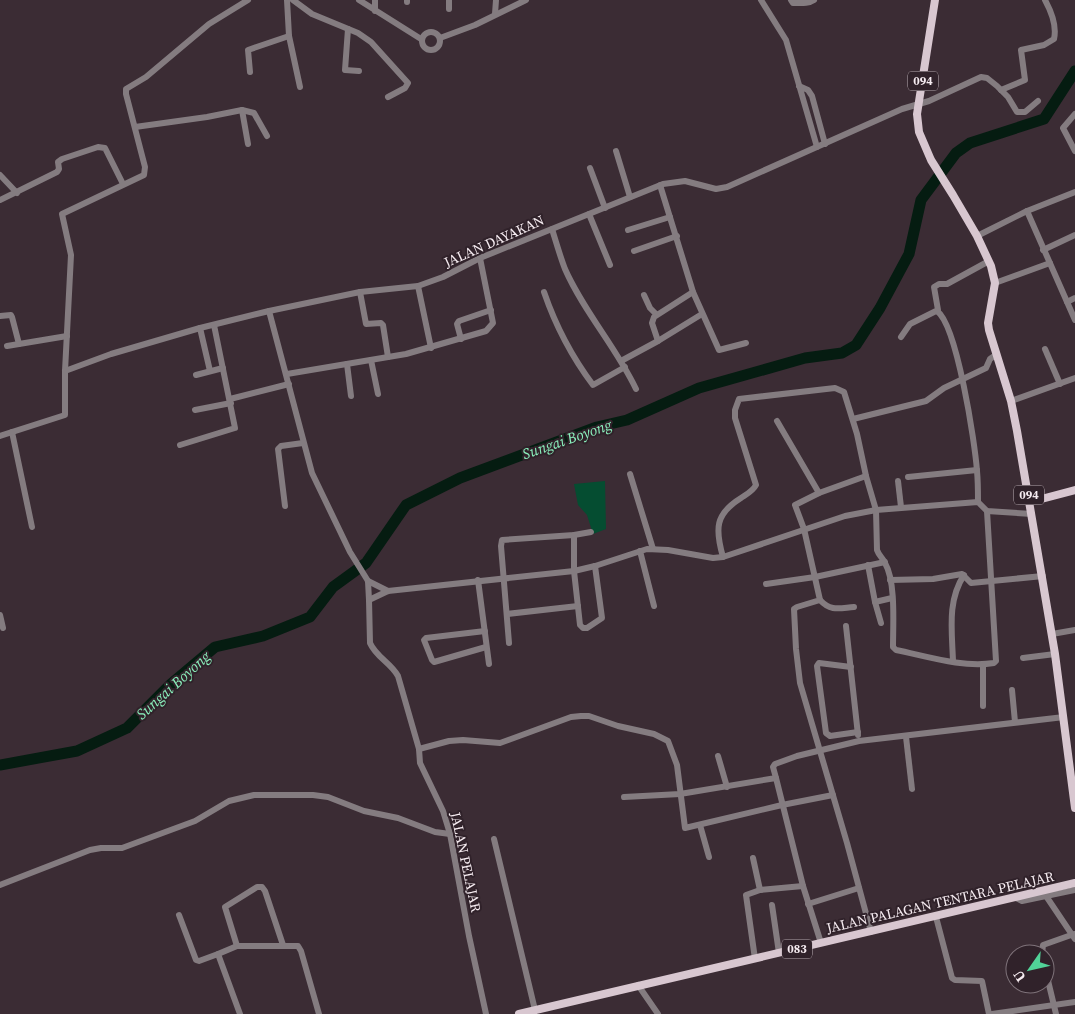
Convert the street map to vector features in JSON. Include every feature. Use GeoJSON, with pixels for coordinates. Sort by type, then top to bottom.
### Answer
{"type":"FeatureCollection","features":[{"type":"Feature","properties":{"kind":"main road","name":"094"},"geometry":{"type":"LineString","coordinates":[[935,0],[917,114],[919,132],[930,160],[977,236],[989,260],[995,283],[988,323],[1011,401],[1030,502],[1055,654],[1075,808]]}},
{"type":"Feature","properties":{"kind":"main road"},"geometry":{"type":"LineString","coordinates":[[1030,502],[1075,490]]}},
{"type":"Feature","properties":{"kind":"main road","name":"JALAN PALAGAN TENTARA PELAJAR"},"geometry":{"type":"LineString","coordinates":[[519,1014],[1075,883]]}},
{"type":"Feature","properties":{"kind":"street"},"geometry":{"type":"LineString","coordinates":[[0,436],[60,418],[66,412],[65,371],[71,254],[62,214],[144,175],[145,171],[126,89],[146,77],[209,24],[248,0]]}},
{"type":"Feature","properties":{"kind":"street"},"geometry":{"type":"LineString","coordinates":[[287,0],[288,36],[300,87]]}},
{"type":"Feature","properties":{"kind":"street"},"geometry":{"type":"LineString","coordinates":[[293,0],[312,14],[348,29],[371,42],[408,84],[405,88],[388,97]]}},
{"type":"Feature","properties":{"kind":"street"},"geometry":{"type":"LineString","coordinates":[[359,0],[421,39],[425,48],[435,49],[439,45],[440,38]]}},
{"type":"Feature","properties":{"kind":"street"},"geometry":{"type":"LineString","coordinates":[[375,0],[375,11]]}},
{"type":"Feature","properties":{"kind":"street"},"geometry":{"type":"LineString","coordinates":[[449,0],[449,9]]}},
{"type":"Feature","properties":{"kind":"street"},"geometry":{"type":"LineString","coordinates":[[495,14],[496,0]]}},
{"type":"Feature","properties":{"kind":"street"},"geometry":{"type":"LineString","coordinates":[[510,0],[518,4]]}},
{"type":"Feature","properties":{"kind":"street"},"geometry":{"type":"LineString","coordinates":[[440,38],[475,25],[526,0]]}},
{"type":"Feature","properties":{"kind":"street"},"geometry":{"type":"LineString","coordinates":[[761,0],[786,40],[817,147]]}},
{"type":"Feature","properties":{"kind":"street"},"geometry":{"type":"LineString","coordinates":[[791,0],[793,3],[807,3],[814,0]]}},
{"type":"Feature","properties":{"kind":"street"},"geometry":{"type":"LineString","coordinates":[[1038,101],[1024,112],[1017,112],[1012,102],[1002,90],[1025,80],[1021,50],[1044,45],[1054,39],[1053,19],[1045,0]]}},
{"type":"Feature","properties":{"kind":"street"},"geometry":{"type":"LineString","coordinates":[[348,29],[345,70],[359,71]]}},
{"type":"Feature","properties":{"kind":"street"},"geometry":{"type":"LineString","coordinates":[[421,39],[428,32],[434,32],[440,38]]}},
{"type":"Feature","properties":{"kind":"street"},"geometry":{"type":"LineString","coordinates":[[250,72],[248,50],[288,36]]}},
{"type":"Feature","properties":{"kind":"street","name":"JALAN DAYAKAN"},"geometry":{"type":"LineString","coordinates":[[65,371],[111,354],[200,328],[269,311],[360,292],[418,286],[480,258],[660,185],[686,181],[721,189],[902,109],[919,104],[981,77],[992,81],[1002,90]]}},
{"type":"Feature","properties":{"kind":"street"},"geometry":{"type":"LineString","coordinates":[[799,86],[808,90],[812,96],[825,144]]}},
{"type":"Feature","properties":{"kind":"street"},"geometry":{"type":"LineString","coordinates":[[135,127],[242,110],[254,113],[267,136]]}},
{"type":"Feature","properties":{"kind":"street"},"geometry":{"type":"LineString","coordinates":[[242,110],[248,144]]}},
{"type":"Feature","properties":{"kind":"street"},"geometry":{"type":"LineString","coordinates":[[1075,114],[1063,128],[1075,151]]}},
{"type":"Feature","properties":{"kind":"street"},"geometry":{"type":"LineString","coordinates":[[0,200],[57,172],[59,169],[58,162],[62,159],[98,147],[105,148],[123,184]]}},
{"type":"Feature","properties":{"kind":"street"},"geometry":{"type":"LineString","coordinates":[[616,151],[630,197]]}},
{"type":"Feature","properties":{"kind":"street"},"geometry":{"type":"LineString","coordinates":[[590,168],[605,208]]}},
{"type":"Feature","properties":{"kind":"street"},"geometry":{"type":"LineString","coordinates":[[0,175],[17,193]]}},
{"type":"Feature","properties":{"kind":"street"},"geometry":{"type":"LineString","coordinates":[[660,185],[693,292],[719,350],[746,343]]}},
{"type":"Feature","properties":{"kind":"street"},"geometry":{"type":"LineString","coordinates":[[977,236],[1027,211],[1075,192]]}},
{"type":"Feature","properties":{"kind":"street"},"geometry":{"type":"LineString","coordinates":[[1027,211],[1075,320]]}},
{"type":"Feature","properties":{"kind":"street"},"geometry":{"type":"LineString","coordinates":[[589,214],[610,265]]}},
{"type":"Feature","properties":{"kind":"street"},"geometry":{"type":"LineString","coordinates":[[628,230],[670,217]]}},
{"type":"Feature","properties":{"kind":"street"},"geometry":{"type":"LineString","coordinates":[[552,229],[566,270],[583,302],[623,364],[636,389]]}},
{"type":"Feature","properties":{"kind":"street"},"geometry":{"type":"LineString","coordinates":[[1043,250],[1075,235]]}},
{"type":"Feature","properties":{"kind":"street"},"geometry":{"type":"LineString","coordinates":[[634,251],[676,236]]}},
{"type":"Feature","properties":{"kind":"street"},"geometry":{"type":"LineString","coordinates":[[287,374],[388,358],[479,334],[492,326],[493,323],[480,258]]}},
{"type":"Feature","properties":{"kind":"street"},"geometry":{"type":"LineString","coordinates":[[989,260],[946,285],[939,284],[934,287],[937,311],[947,323],[963,380],[977,470],[978,502],[987,511],[1032,514]]}},
{"type":"Feature","properties":{"kind":"street"},"geometry":{"type":"LineString","coordinates":[[995,283],[1050,264]]}},
{"type":"Feature","properties":{"kind":"street"},"geometry":{"type":"LineString","coordinates":[[418,286],[431,348]]}},
{"type":"Feature","properties":{"kind":"street"},"geometry":{"type":"LineString","coordinates":[[360,292],[366,324],[381,323],[383,325],[388,358]]}},
{"type":"Feature","properties":{"kind":"street"},"geometry":{"type":"LineString","coordinates":[[544,292],[552,316],[561,334],[593,385],[702,314]]}},
{"type":"Feature","properties":{"kind":"street"},"geometry":{"type":"LineString","coordinates":[[658,341],[652,323],[656,314],[693,292]]}},
{"type":"Feature","properties":{"kind":"street"},"geometry":{"type":"LineString","coordinates":[[644,295],[650,308],[656,314]]}},
{"type":"Feature","properties":{"kind":"street"},"geometry":{"type":"LineString","coordinates":[[1067,302],[1075,298]]}},
{"type":"Feature","properties":{"kind":"street"},"geometry":{"type":"LineString","coordinates":[[461,339],[459,321],[491,310]]}},
{"type":"Feature","properties":{"kind":"street"},"geometry":{"type":"LineString","coordinates":[[269,311],[287,374],[303,443],[317,487],[350,552],[367,578],[388,591]]}},
{"type":"Feature","properties":{"kind":"street"},"geometry":{"type":"LineString","coordinates":[[901,337],[910,324],[937,311]]}},
{"type":"Feature","properties":{"kind":"street"},"geometry":{"type":"LineString","coordinates":[[0,316],[10,315],[12,317],[19,344]]}},
{"type":"Feature","properties":{"kind":"street"},"geometry":{"type":"LineString","coordinates":[[180,446],[234,429],[231,401],[214,325]]}},
{"type":"Feature","properties":{"kind":"street"},"geometry":{"type":"LineString","coordinates":[[200,328],[210,371]]}},
{"type":"Feature","properties":{"kind":"street"},"geometry":{"type":"LineString","coordinates":[[7,346],[67,336]]}},
{"type":"Feature","properties":{"kind":"street"},"geometry":{"type":"LineString","coordinates":[[1045,349],[1060,384]]}},
{"type":"Feature","properties":{"kind":"street"},"geometry":{"type":"LineString","coordinates":[[853,420],[926,401],[938,392],[986,368],[990,359],[997,354]]}},
{"type":"Feature","properties":{"kind":"street"},"geometry":{"type":"LineString","coordinates":[[371,360],[378,394]]}},
{"type":"Feature","properties":{"kind":"street"},"geometry":{"type":"LineString","coordinates":[[347,364],[351,396]]}},
{"type":"Feature","properties":{"kind":"street"},"geometry":{"type":"LineString","coordinates":[[196,375],[223,368]]}},
{"type":"Feature","properties":{"kind":"street"},"geometry":{"type":"LineString","coordinates":[[1011,401],[1075,378]]}},
{"type":"Feature","properties":{"kind":"street"},"geometry":{"type":"LineString","coordinates":[[194,410],[289,384]]}},
{"type":"Feature","properties":{"kind":"street"},"geometry":{"type":"LineString","coordinates":[[722,557],[717,528],[719,520],[733,503],[748,494],[756,485],[735,418],[735,410],[739,399],[835,388],[844,392],[876,510],[877,550],[879,556],[885,562],[890,580],[894,648],[953,661],[983,665],[996,661],[987,511]]}},
{"type":"Feature","properties":{"kind":"street"},"geometry":{"type":"LineString","coordinates":[[778,421],[819,493]]}},
{"type":"Feature","properties":{"kind":"street"},"geometry":{"type":"LineString","coordinates":[[12,432],[32,528]]}},
{"type":"Feature","properties":{"kind":"street"},"geometry":{"type":"LineString","coordinates":[[285,506],[278,449],[281,446],[303,443]]}},
{"type":"Feature","properties":{"kind":"street"},"geometry":{"type":"LineString","coordinates":[[908,477],[977,470]]}},
{"type":"Feature","properties":{"kind":"street"},"geometry":{"type":"LineString","coordinates":[[630,474],[653,549]]}},
{"type":"Feature","properties":{"kind":"street"},"geometry":{"type":"LineString","coordinates":[[854,607],[830,609],[820,600],[804,529],[795,505],[819,493],[866,476]]}},
{"type":"Feature","properties":{"kind":"street"},"geometry":{"type":"LineString","coordinates":[[898,481],[901,508]]}},
{"type":"Feature","properties":{"kind":"street"},"geometry":{"type":"LineString","coordinates":[[369,600],[388,591],[574,570],[595,566],[640,551],[653,549],[713,558],[722,557],[845,516],[876,510],[978,502]]}},
{"type":"Feature","properties":{"kind":"street"},"geometry":{"type":"LineString","coordinates":[[509,643],[502,540],[591,532]]}},
{"type":"Feature","properties":{"kind":"street"},"geometry":{"type":"LineString","coordinates":[[574,535],[574,570],[580,625],[587,628],[601,619],[595,566]]}},
{"type":"Feature","properties":{"kind":"street"},"geometry":{"type":"LineString","coordinates":[[640,551],[654,606]]}},
{"type":"Feature","properties":{"kind":"street"},"geometry":{"type":"LineString","coordinates":[[766,584],[815,577],[885,562]]}},
{"type":"Feature","properties":{"kind":"street"},"geometry":{"type":"LineString","coordinates":[[868,565],[874,602],[881,623]]}},
{"type":"Feature","properties":{"kind":"street"},"geometry":{"type":"LineString","coordinates":[[890,580],[933,579],[964,575]]}},
{"type":"Feature","properties":{"kind":"street"},"geometry":{"type":"LineString","coordinates":[[964,575],[969,583],[1043,576]]}},
{"type":"Feature","properties":{"kind":"street"},"geometry":{"type":"LineString","coordinates":[[953,661],[951,612],[958,585],[964,575]]}},
{"type":"Feature","properties":{"kind":"street","name":"JALAN PELAJAR"},"geometry":{"type":"LineString","coordinates":[[367,578],[370,643],[373,649],[398,676],[419,749],[420,763],[443,811],[450,834],[486,1014]]}},
{"type":"Feature","properties":{"kind":"street"},"geometry":{"type":"LineString","coordinates":[[478,580],[489,664]]}},
{"type":"Feature","properties":{"kind":"street"},"geometry":{"type":"LineString","coordinates":[[874,602],[892,598]]}},
{"type":"Feature","properties":{"kind":"street"},"geometry":{"type":"LineString","coordinates":[[820,600],[797,606],[794,609],[800,683],[871,932]]}},
{"type":"Feature","properties":{"kind":"street"},"geometry":{"type":"LineString","coordinates":[[507,614],[578,606]]}},
{"type":"Feature","properties":{"kind":"street"},"geometry":{"type":"LineString","coordinates":[[0,615],[3,628]]}},
{"type":"Feature","properties":{"kind":"street"},"geometry":{"type":"LineString","coordinates":[[846,626],[859,741]]}},
{"type":"Feature","properties":{"kind":"street"},"geometry":{"type":"LineString","coordinates":[[1052,634],[1075,630]]}},
{"type":"Feature","properties":{"kind":"street"},"geometry":{"type":"LineString","coordinates":[[485,632],[426,638],[424,640],[434,662],[486,647]]}},
{"type":"Feature","properties":{"kind":"street"},"geometry":{"type":"LineString","coordinates":[[1024,658],[1055,654]]}},
{"type":"Feature","properties":{"kind":"street"},"geometry":{"type":"LineString","coordinates":[[851,667],[820,664],[817,666],[826,732],[830,736],[858,732]]}},
{"type":"Feature","properties":{"kind":"street"},"geometry":{"type":"LineString","coordinates":[[983,665],[983,706]]}},
{"type":"Feature","properties":{"kind":"street"},"geometry":{"type":"LineString","coordinates":[[1012,690],[1015,722]]}},
{"type":"Feature","properties":{"kind":"street"},"geometry":{"type":"LineString","coordinates":[[419,749],[450,741],[463,740],[500,743],[571,717],[589,716],[618,726],[654,734],[668,741],[676,765],[685,828],[782,805],[833,796]]}},
{"type":"Feature","properties":{"kind":"street"},"geometry":{"type":"LineString","coordinates":[[821,943],[808,904],[782,805],[775,764],[820,750],[859,741],[1064,717]]}},
{"type":"Feature","properties":{"kind":"street"},"geometry":{"type":"LineString","coordinates":[[906,737],[912,790]]}},
{"type":"Feature","properties":{"kind":"street"},"geometry":{"type":"LineString","coordinates":[[718,756],[726,787]]}},
{"type":"Feature","properties":{"kind":"street"},"geometry":{"type":"LineString","coordinates":[[624,797],[680,794],[776,778]]}},
{"type":"Feature","properties":{"kind":"street"},"geometry":{"type":"LineString","coordinates":[[0,885],[90,850],[122,848],[196,821],[229,801],[254,795],[313,795],[328,797],[364,811],[398,818],[436,832],[450,834]]}},
{"type":"Feature","properties":{"kind":"street"},"geometry":{"type":"LineString","coordinates":[[700,825],[709,857]]}},
{"type":"Feature","properties":{"kind":"street"},"geometry":{"type":"LineString","coordinates":[[494,839],[535,1010]]}},
{"type":"Feature","properties":{"kind":"street"},"geometry":{"type":"LineString","coordinates":[[753,858],[760,890]]}},
{"type":"Feature","properties":{"kind":"street"},"geometry":{"type":"LineString","coordinates":[[755,959],[746,896],[748,893],[760,890],[803,886]]}},
{"type":"Feature","properties":{"kind":"street"},"geometry":{"type":"LineString","coordinates":[[237,946],[225,907],[257,887],[262,887],[265,891],[282,945]]}},
{"type":"Feature","properties":{"kind":"street"},"geometry":{"type":"LineString","coordinates":[[808,904],[858,888]]}},
{"type":"Feature","properties":{"kind":"street"},"geometry":{"type":"LineString","coordinates":[[1016,898],[1022,901],[1075,890]]}},
{"type":"Feature","properties":{"kind":"street"},"geometry":{"type":"LineString","coordinates":[[1046,896],[1074,936],[1046,944]]}},
{"type":"Feature","properties":{"kind":"street"},"geometry":{"type":"LineString","coordinates":[[772,905],[780,953]]}},
{"type":"Feature","properties":{"kind":"street"},"geometry":{"type":"LineString","coordinates":[[179,915],[196,960],[199,961],[237,946],[298,946],[319,1014]]}},
{"type":"Feature","properties":{"kind":"street"},"geometry":{"type":"LineString","coordinates":[[936,917],[952,978],[955,980],[982,981],[990,1014],[1075,1002]]}},
{"type":"Feature","properties":{"kind":"street"},"geometry":{"type":"LineString","coordinates":[[218,954],[240,1014]]}},
{"type":"Feature","properties":{"kind":"street"},"geometry":{"type":"LineString","coordinates":[[638,985],[658,1014]]}},
{"type":"Feature","properties":{"kind":"street"},"geometry":{"type":"LineString","coordinates":[[1051,994],[1056,1014]]}},
{"type":"Feature","properties":{"kind":"green space"},"geometry":{"type":"Polygon","coordinates":[[[605,481],[606,529],[593,534],[587,515],[578,505],[574,484],[605,481]]]}},
{"type":"Feature","properties":{"kind":"waterway","name":"Sungai Boyong"},"geometry":{"type":"LineString","coordinates":[[0,765],[77,751],[127,728],[171,684],[215,647],[263,636],[310,617],[333,587],[366,563],[406,505],[460,478],[597,427],[627,420],[699,388],[805,358],[842,353],[856,345],[880,308],[909,254],[921,200],[956,153],[970,143],[1044,119],[1075,71]]}}]}
